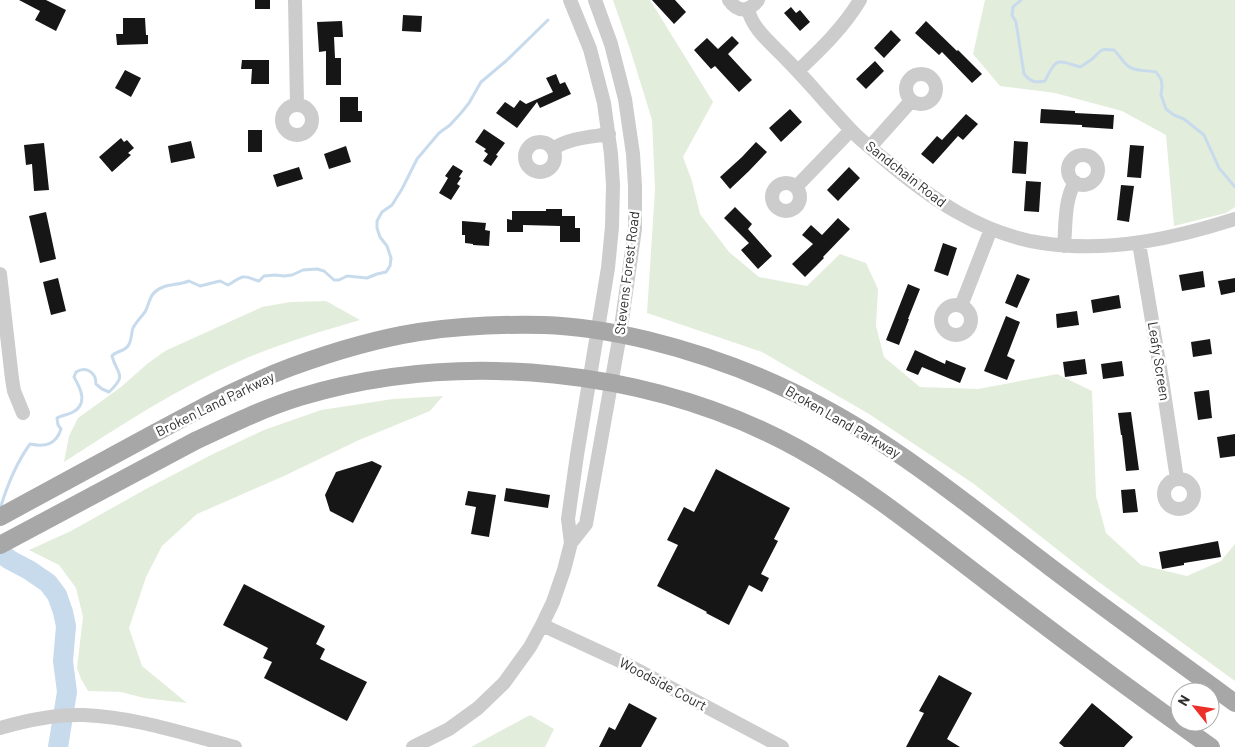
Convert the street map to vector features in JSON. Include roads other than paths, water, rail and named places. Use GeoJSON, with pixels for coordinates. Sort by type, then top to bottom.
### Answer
{"type":"FeatureCollection","features":[{"type":"Feature","properties":{"kind":"main road","name":"Broken Land Parkway"},"geometry":{"type":"LineString","coordinates":[[0,517],[183,418],[254,382],[340,351],[415,333],[460,328],[546,325],[598,330],[680,348],[757,375],[790,390],[848,422],[908,460],[1235,703]]}},
{"type":"Feature","properties":{"kind":"main road","name":"Broken Land Parkway"},"geometry":{"type":"LineString","coordinates":[[0,545],[195,441],[264,409],[300,397],[342,386],[381,379],[454,371],[494,371],[611,382],[663,394],[735,419],[797,448],[823,463],[879,499],[1105,671],[1211,747]]}},
{"type":"Feature","properties":{"kind":"street"},"geometry":{"type":"LineString","coordinates":[[295,0],[297,105]]}},
{"type":"Feature","properties":{"kind":"street","name":"Stevens Forest Road"},"geometry":{"type":"LineString","coordinates":[[413,747],[449,729],[491,696],[504,683],[530,647],[542,625],[560,583],[571,543],[568,519],[608,268],[612,227],[613,185],[609,134],[604,103],[590,49],[570,0]]}},
{"type":"Feature","properties":{"kind":"street","name":"Stevens Forest Road"},"geometry":{"type":"LineString","coordinates":[[571,543],[586,524],[620,334],[635,229],[635,186],[631,131],[612,44],[594,0]]}},
{"type":"Feature","properties":{"kind":"street","name":"Sandchain Road"},"geometry":{"type":"LineString","coordinates":[[729,0],[732,5],[742,10],[753,4]]}},
{"type":"Feature","properties":{"kind":"street"},"geometry":{"type":"LineString","coordinates":[[798,70],[828,42],[860,0]]}},
{"type":"Feature","properties":{"kind":"street","name":"Sandchain Road"},"geometry":{"type":"LineString","coordinates":[[753,4],[749,17],[755,27],[798,70],[851,130],[908,180],[965,217],[991,229],[1040,243],[1093,247],[1139,243],[1197,231],[1235,219]]}},
{"type":"Feature","properties":{"kind":"street"},"geometry":{"type":"LineString","coordinates":[[870,147],[911,101]]}},
{"type":"Feature","properties":{"kind":"street"},"geometry":{"type":"LineString","coordinates":[[796,186],[851,130]]}},
{"type":"Feature","properties":{"kind":"street"},"geometry":{"type":"LineString","coordinates":[[553,149],[560,144],[609,134]]}},
{"type":"Feature","properties":{"kind":"street"},"geometry":{"type":"LineString","coordinates":[[1064,246],[1067,201],[1070,191],[1076,182]]}},
{"type":"Feature","properties":{"kind":"street"},"geometry":{"type":"LineString","coordinates":[[961,306],[991,229]]}},
{"type":"Feature","properties":{"kind":"street","name":"Leafy Screen"},"geometry":{"type":"LineString","coordinates":[[1139,243],[1162,376],[1177,479]]}},
{"type":"Feature","properties":{"kind":"street"},"geometry":{"type":"LineString","coordinates":[[0,274],[14,391],[23,413]]}},
{"type":"Feature","properties":{"kind":"street","name":"Woodside Court"},"geometry":{"type":"LineString","coordinates":[[542,625],[622,662],[782,747]]}},
{"type":"Feature","properties":{"kind":"street"},"geometry":{"type":"LineString","coordinates":[[0,728],[36,718],[83,715],[134,722],[235,747]]}},
{"type":"Feature","properties":{"kind":"waterway"},"geometry":{"type":"LineString","coordinates":[[1021,0],[1013,7],[1012,15],[1016,22],[1024,74],[1029,79],[1036,82],[1045,81],[1052,68],[1058,62],[1080,67],[1105,49],[1114,50],[1131,68],[1156,72],[1161,79],[1161,95],[1166,109],[1184,119],[1204,135],[1219,168],[1235,187]]}},
{"type":"Feature","properties":{"kind":"waterway"},"geometry":{"type":"LineString","coordinates":[[0,509],[12,476],[30,444],[45,445],[53,442],[61,429],[57,418],[78,409],[82,396],[74,377],[76,372],[80,370],[90,371],[96,380],[96,384],[109,392],[115,386],[120,378],[120,374],[112,356],[128,346],[133,328],[145,312],[152,296],[157,290],[165,286],[189,281],[200,286],[220,281],[228,285],[243,277],[259,281],[264,276],[292,275],[303,270],[317,269],[324,271],[334,280],[347,276],[367,278],[386,272],[390,266],[391,258],[377,228],[377,221],[382,212],[392,205],[417,159],[439,133],[461,113],[481,82],[506,61],[548,20]]}},
{"type":"Feature","properties":{"kind":"waterway"},"geometry":{"type":"LineString","coordinates":[[0,553],[48,583],[57,595],[63,612],[66,626],[63,661],[67,692],[58,747]]}}]}
